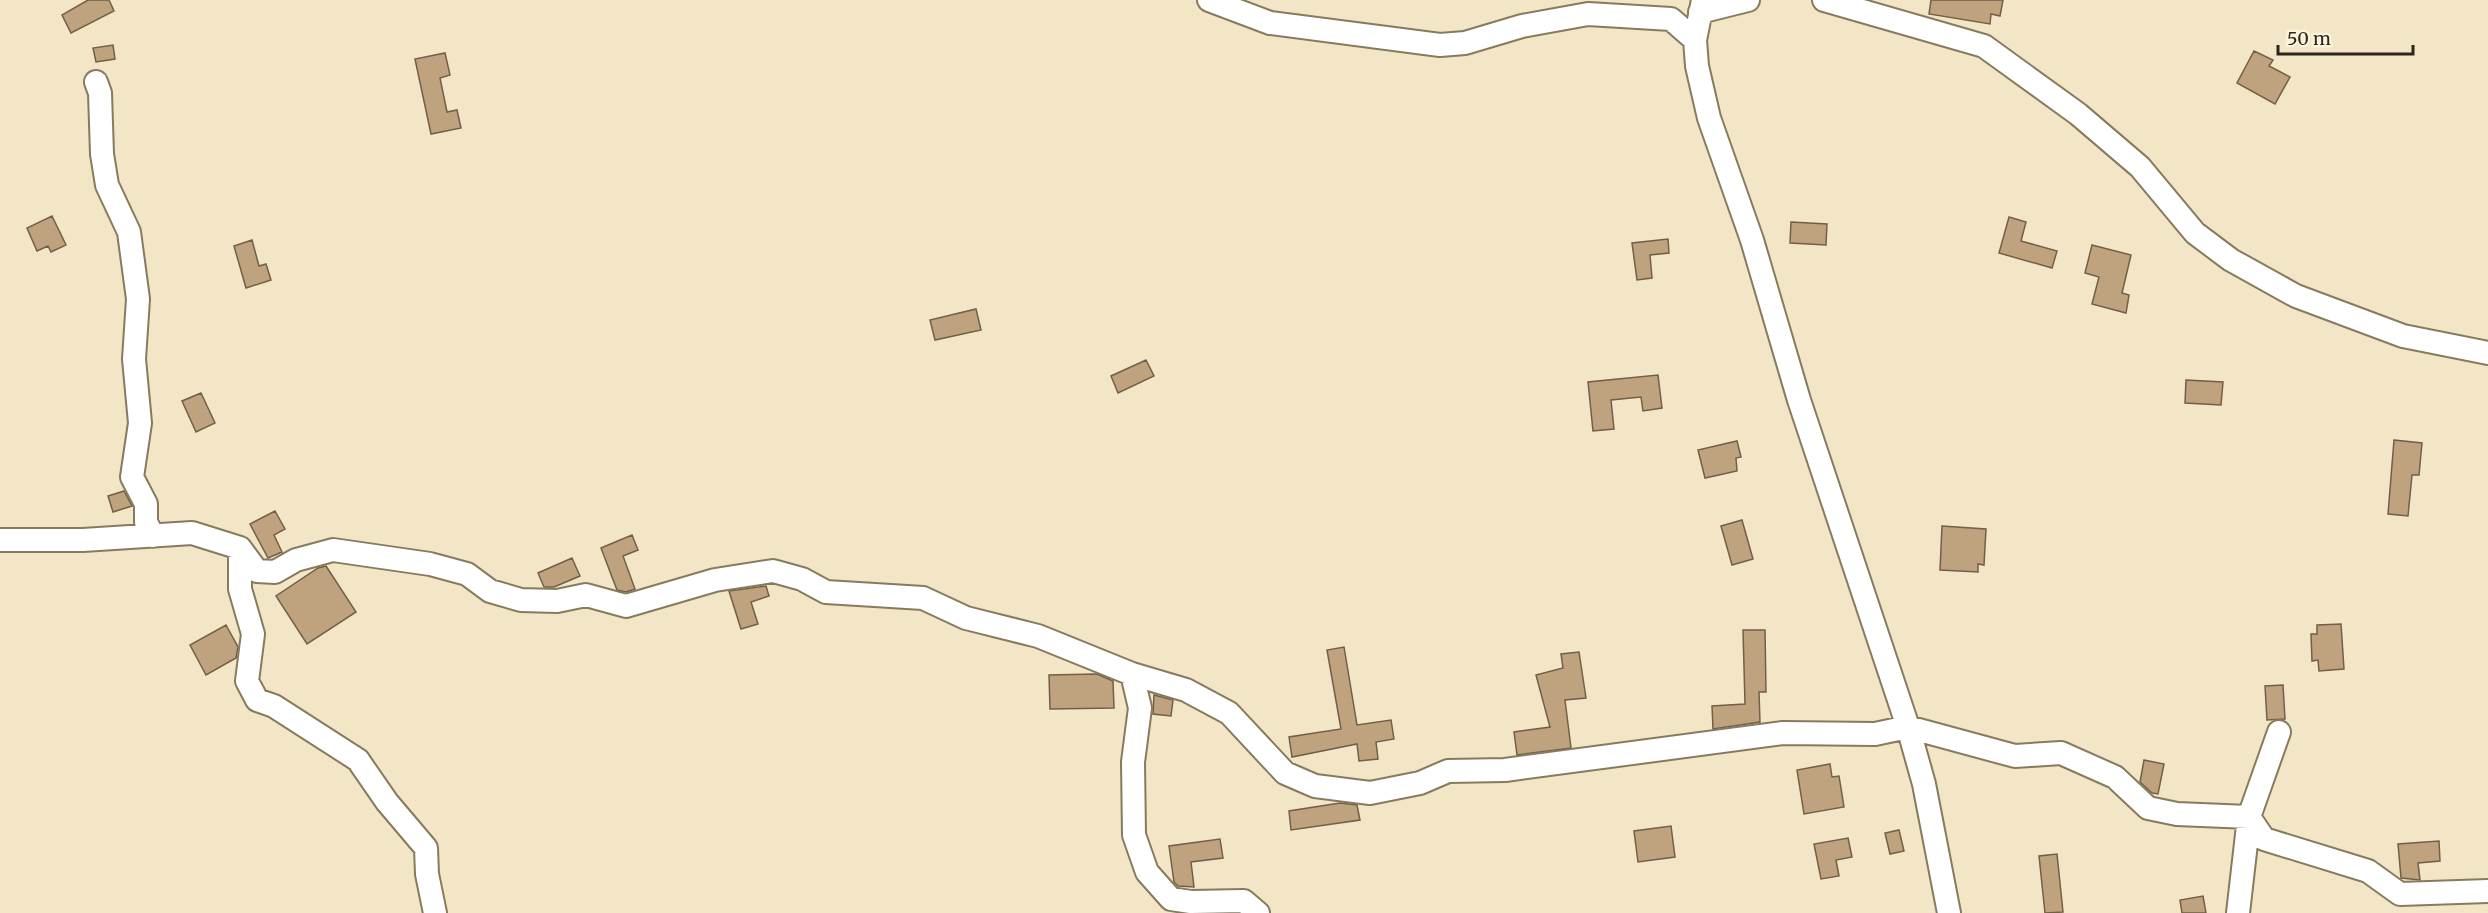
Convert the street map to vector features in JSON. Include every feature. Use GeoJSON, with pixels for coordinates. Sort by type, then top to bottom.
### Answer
{"type":"FeatureCollection","features":[{"type":"Feature","properties":{"kind":"street"},"geometry":{"type":"LineString","coordinates":[[1209,0],[1270,23],[1440,45],[1465,43],[1522,26],[1588,14],[1671,19],[1695,40]]}},
{"type":"Feature","properties":{"kind":"street"},"geometry":{"type":"LineString","coordinates":[[1748,0],[1702,6],[1695,40],[1697,66],[1709,118],[1752,240],[1799,400],[1908,727],[1924,784],[1949,913]]}},
{"type":"Feature","properties":{"kind":"street"},"geometry":{"type":"LineString","coordinates":[[1824,0],[1984,46],[2078,114],[2140,167],[2195,233],[2231,260],[2296,296],[2403,336],[2488,353]]}},
{"type":"Feature","properties":{"kind":"street"},"geometry":{"type":"LineString","coordinates":[[96,82],[100,93],[102,154],[107,185],[129,232],[137,288],[134,359],[140,423],[132,477],[146,504],[146,522],[153,536]]}},
{"type":"Feature","properties":{"kind":"street"},"geometry":{"type":"LineString","coordinates":[[0,540],[82,540],[192,533],[240,548],[257,571],[275,572],[296,560],[333,550],[430,564],[467,574],[490,591],[521,600],[557,601],[586,594],[626,606],[715,580],[773,571],[802,579],[826,592],[923,598],[966,618],[1038,636],[1132,674],[1186,690],[1229,713],[1285,773],[1315,786],[1370,793],[1420,783],[1448,771],[1505,770],[1783,733],[1875,734],[1908,727],[2015,756],[2061,753],[2115,777],[2148,808],[2177,814],[2249,817]]}},
{"type":"Feature","properties":{"kind":"street"},"geometry":{"type":"LineString","coordinates":[[240,548],[240,589],[252,634],[247,681],[257,700],[283,711],[358,760],[387,802],[426,848],[427,874],[435,913]]}},
{"type":"Feature","properties":{"kind":"street"},"geometry":{"type":"LineString","coordinates":[[1132,674],[1140,708],[1133,762],[1134,835],[1147,872],[1171,899],[1191,902],[1244,901],[1258,913]]}},
{"type":"Feature","properties":{"kind":"street"},"geometry":{"type":"LineString","coordinates":[[2238,913],[2249,817],[2279,732]]}},
{"type":"Feature","properties":{"kind":"street"},"geometry":{"type":"LineString","coordinates":[[2249,817],[2264,839],[2368,871],[2400,894],[2488,891]]}},
{"type":"Feature","properties":{"kind":"building"},"geometry":{"type":"Polygon","coordinates":[[[88,0],[109,0],[114,11],[71,33],[62,15],[88,0]]]}},
{"type":"Feature","properties":{"kind":"building"},"geometry":{"type":"Polygon","coordinates":[[[1931,0],[2003,0],[2000,16],[1991,14],[1990,24],[1929,14],[1931,0]]]}},
{"type":"Feature","properties":{"kind":"building"},"geometry":{"type":"Polygon","coordinates":[[[113,45],[115,59],[96,62],[93,48],[113,45]]]}},
{"type":"Feature","properties":{"kind":"building"},"geometry":{"type":"Polygon","coordinates":[[[2254,51],[2273,60],[2269,66],[2290,77],[2275,104],[2237,83],[2254,51]]]}},
{"type":"Feature","properties":{"kind":"building"},"geometry":{"type":"Polygon","coordinates":[[[445,53],[450,75],[440,78],[447,112],[457,110],[461,128],[431,134],[415,59],[445,53]]]}},
{"type":"Feature","properties":{"kind":"building"},"geometry":{"type":"Polygon","coordinates":[[[52,216],[66,245],[51,252],[48,246],[37,251],[27,228],[52,216]]]}},
{"type":"Feature","properties":{"kind":"building"},"geometry":{"type":"Polygon","coordinates":[[[2009,217],[2026,222],[2021,241],[2057,251],[2052,268],[1999,253],[2009,217]]]}},
{"type":"Feature","properties":{"kind":"building"},"geometry":{"type":"Polygon","coordinates":[[[1791,222],[1827,224],[1826,245],[1790,243],[1791,222]]]}},
{"type":"Feature","properties":{"kind":"building"},"geometry":{"type":"Polygon","coordinates":[[[1668,239],[1669,253],[1650,255],[1652,278],[1637,280],[1632,243],[1668,239]]]}},
{"type":"Feature","properties":{"kind":"building"},"geometry":{"type":"Polygon","coordinates":[[[252,240],[259,266],[266,264],[271,280],[246,288],[234,246],[252,240]]]}},
{"type":"Feature","properties":{"kind":"building"},"geometry":{"type":"Polygon","coordinates":[[[2092,245],[2131,255],[2122,293],[2129,295],[2126,313],[2092,304],[2099,277],[2085,273],[2092,245]]]}},
{"type":"Feature","properties":{"kind":"building"},"geometry":{"type":"Polygon","coordinates":[[[976,309],[981,330],[935,340],[930,320],[976,309]]]}},
{"type":"Feature","properties":{"kind":"building"},"geometry":{"type":"Polygon","coordinates":[[[1146,360],[1154,376],[1118,393],[1111,376],[1146,360]]]}},
{"type":"Feature","properties":{"kind":"building"},"geometry":{"type":"Polygon","coordinates":[[[1658,375],[1662,408],[1643,411],[1641,397],[1611,400],[1614,429],[1593,431],[1588,382],[1658,375]]]}},
{"type":"Feature","properties":{"kind":"building"},"geometry":{"type":"Polygon","coordinates":[[[2186,380],[2223,382],[2221,405],[2185,403],[2186,380]]]}},
{"type":"Feature","properties":{"kind":"building"},"geometry":{"type":"Polygon","coordinates":[[[201,393],[215,423],[196,432],[182,401],[201,393]]]}},
{"type":"Feature","properties":{"kind":"building"},"geometry":{"type":"Polygon","coordinates":[[[2394,440],[2422,443],[2419,475],[2412,475],[2408,516],[2388,514],[2394,440]]]}},
{"type":"Feature","properties":{"kind":"building"},"geometry":{"type":"Polygon","coordinates":[[[1737,441],[1741,457],[1736,458],[1737,471],[1705,478],[1698,450],[1737,441]]]}},
{"type":"Feature","properties":{"kind":"building"},"geometry":{"type":"Polygon","coordinates":[[[124,491],[132,506],[113,512],[108,496],[124,491]]]}},
{"type":"Feature","properties":{"kind":"building"},"geometry":{"type":"Polygon","coordinates":[[[275,511],[285,529],[274,535],[282,552],[268,558],[250,524],[275,511]]]}},
{"type":"Feature","properties":{"kind":"building"},"geometry":{"type":"Polygon","coordinates":[[[1742,520],[1753,559],[1732,565],[1721,526],[1742,520]]]}},
{"type":"Feature","properties":{"kind":"building"},"geometry":{"type":"Polygon","coordinates":[[[1942,526],[1986,529],[1984,565],[1978,564],[1978,572],[1940,570],[1942,526]]]}},
{"type":"Feature","properties":{"kind":"building"},"geometry":{"type":"Polygon","coordinates":[[[632,535],[638,550],[623,556],[635,589],[626,592],[617,590],[601,548],[632,535]]]}},
{"type":"Feature","properties":{"kind":"building"},"geometry":{"type":"Polygon","coordinates":[[[572,558],[580,576],[554,587],[544,587],[538,573],[572,558]]]}},
{"type":"Feature","properties":{"kind":"building"},"geometry":{"type":"Polygon","coordinates":[[[326,566],[356,612],[307,644],[276,596],[318,568],[326,566]]]}},
{"type":"Feature","properties":{"kind":"building"},"geometry":{"type":"Polygon","coordinates":[[[766,586],[769,596],[751,602],[758,624],[741,629],[729,591],[766,586]]]}},
{"type":"Feature","properties":{"kind":"building"},"geometry":{"type":"Polygon","coordinates":[[[2341,624],[2344,669],[2319,671],[2318,660],[2312,661],[2311,634],[2317,634],[2317,625],[2341,624]]]}},
{"type":"Feature","properties":{"kind":"building"},"geometry":{"type":"Polygon","coordinates":[[[226,625],[238,647],[236,658],[206,675],[190,645],[226,625]]]}},
{"type":"Feature","properties":{"kind":"building"},"geometry":{"type":"Polygon","coordinates":[[[1743,630],[1765,630],[1766,692],[1759,692],[1760,722],[1713,729],[1712,706],[1745,704],[1743,630]]]}},
{"type":"Feature","properties":{"kind":"building"},"geometry":{"type":"Polygon","coordinates":[[[1344,647],[1357,725],[1391,720],[1394,739],[1376,742],[1378,759],[1359,761],[1357,744],[1292,757],[1289,737],[1341,729],[1327,650],[1344,647]]]}},
{"type":"Feature","properties":{"kind":"building"},"geometry":{"type":"Polygon","coordinates":[[[1579,652],[1586,698],[1565,700],[1571,748],[1517,755],[1514,732],[1550,727],[1536,675],[1563,668],[1561,654],[1579,652]]]}},
{"type":"Feature","properties":{"kind":"building"},"geometry":{"type":"Polygon","coordinates":[[[1097,674],[1113,681],[1114,708],[1050,709],[1049,675],[1097,674]]]}},
{"type":"Feature","properties":{"kind":"building"},"geometry":{"type":"Polygon","coordinates":[[[2283,685],[2285,719],[2267,720],[2265,686],[2283,685]]]}},
{"type":"Feature","properties":{"kind":"building"},"geometry":{"type":"Polygon","coordinates":[[[1154,695],[1173,700],[1171,716],[1153,714],[1154,695]]]}},
{"type":"Feature","properties":{"kind":"building"},"geometry":{"type":"Polygon","coordinates":[[[2144,760],[2164,764],[2158,794],[2152,793],[2140,782],[2144,760]]]}},
{"type":"Feature","properties":{"kind":"building"},"geometry":{"type":"Polygon","coordinates":[[[1830,764],[1832,777],[1839,776],[1844,807],[1804,814],[1797,770],[1830,764]]]}},
{"type":"Feature","properties":{"kind":"building"},"geometry":{"type":"Polygon","coordinates":[[[1340,803],[1357,805],[1360,820],[1291,830],[1289,811],[1340,803]]]}},
{"type":"Feature","properties":{"kind":"building"},"geometry":{"type":"Polygon","coordinates":[[[1671,826],[1675,857],[1638,862],[1634,831],[1671,826]]]}},
{"type":"Feature","properties":{"kind":"building"},"geometry":{"type":"Polygon","coordinates":[[[1899,830],[1904,851],[1890,854],[1885,833],[1899,830]]]}},
{"type":"Feature","properties":{"kind":"building"},"geometry":{"type":"Polygon","coordinates":[[[1848,838],[1852,857],[1836,860],[1839,876],[1821,879],[1814,844],[1848,838]]]}},
{"type":"Feature","properties":{"kind":"building"},"geometry":{"type":"Polygon","coordinates":[[[1220,839],[1223,858],[1191,862],[1194,887],[1178,886],[1174,882],[1169,846],[1220,839]]]}},
{"type":"Feature","properties":{"kind":"building"},"geometry":{"type":"Polygon","coordinates":[[[2439,841],[2440,861],[2418,863],[2420,880],[2401,878],[2398,844],[2439,841]]]}},
{"type":"Feature","properties":{"kind":"building"},"geometry":{"type":"Polygon","coordinates":[[[2057,854],[2063,912],[2045,913],[2039,856],[2057,854]]]}},
{"type":"Feature","properties":{"kind":"building"},"geometry":{"type":"Polygon","coordinates":[[[2203,896],[2206,913],[2182,913],[2180,900],[2203,896]]]}}]}
